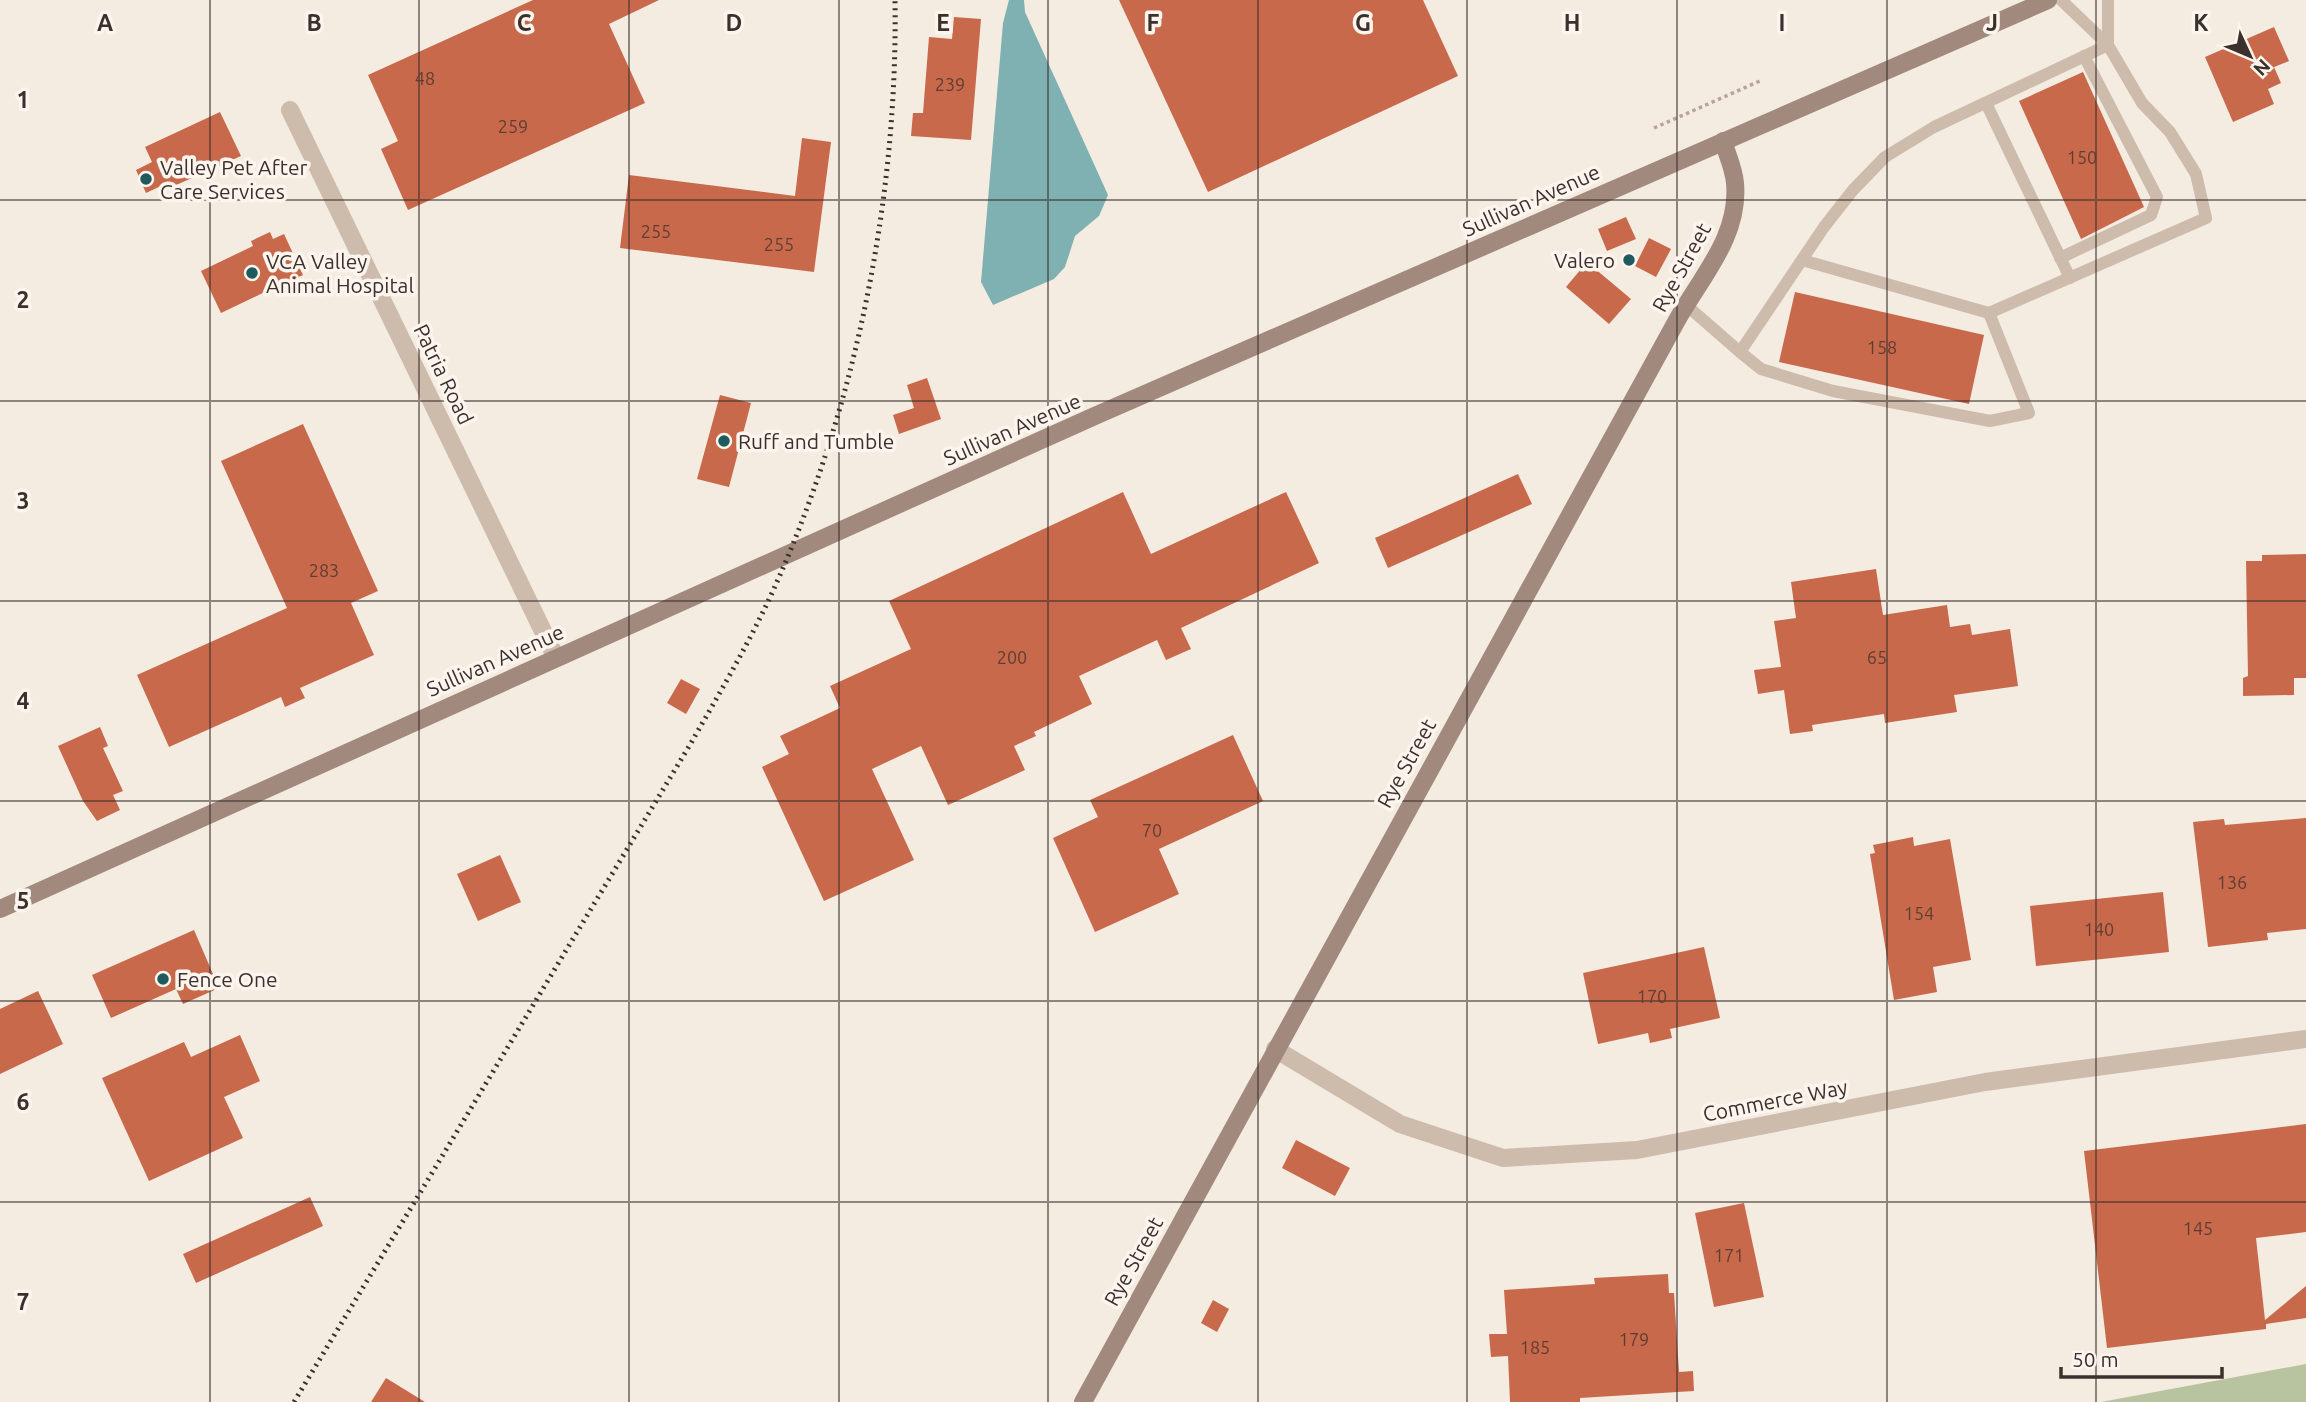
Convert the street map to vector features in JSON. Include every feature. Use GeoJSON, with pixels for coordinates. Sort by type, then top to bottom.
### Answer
{"type":"FeatureCollection","features":[{"type":"Feature","properties":{"kind":"main road","name":"Sullivan Avenue"},"geometry":{"type":"LineString","coordinates":[[0,909],[556,658],[1723,141],[2048,0]]}},
{"type":"Feature","properties":{"kind":"main road","name":"Rye Street"},"geometry":{"type":"LineString","coordinates":[[1083,1402],[1686,305],[1721,249],[1734,216],[1735,183],[1723,141]]}},
{"type":"Feature","properties":{"kind":"street","name":"Patria Road"},"geometry":{"type":"LineString","coordinates":[[290,110],[556,658]]}},
{"type":"Feature","properties":{"kind":"street","name":"Commerce Way"},"geometry":{"type":"LineString","coordinates":[[1275,1049],[1400,1124],[1503,1158],[1637,1150],[1984,1082],[2306,1039]]}},
{"type":"Feature","properties":{"kind":"lane"},"geometry":{"type":"LineString","coordinates":[[1802,260],[1989,313],[2206,218],[2196,174],[2169,132],[2142,103],[2108,45],[2061,0]]}},
{"type":"Feature","properties":{"kind":"lane"},"geometry":{"type":"LineString","coordinates":[[2108,0],[2108,45]]}},
{"type":"Feature","properties":{"kind":"lane"},"geometry":{"type":"LineString","coordinates":[[1740,352],[1853,190],[1885,157],[1934,127],[2108,45]]}},
{"type":"Feature","properties":{"kind":"lane"},"geometry":{"type":"LineString","coordinates":[[2060,258],[2151,215],[2157,197],[2084,56]]}},
{"type":"Feature","properties":{"kind":"lane"},"geometry":{"type":"LineString","coordinates":[[1986,103],[2070,278]]}},
{"type":"Feature","properties":{"kind":"lane"},"geometry":{"type":"LineString","coordinates":[[1686,305],[1761,369],[1833,391],[1990,421],[2029,414],[1989,313]]}},
{"type":"Feature","properties":{"kind":"path"},"geometry":{"type":"LineString","coordinates":[[1654,128],[1762,80]]}},
{"type":"Feature","properties":{"kind":"green space"},"geometry":{"type":"Polygon","coordinates":[[[2306,1364],[2306,1402],[2101,1402],[2306,1364]]]}},
{"type":"Feature","properties":{"kind":"water"},"geometry":{"type":"Polygon","coordinates":[[[1009,0],[1024,0],[1025,12],[1108,195],[1099,216],[1075,236],[1065,267],[1054,279],[993,305],[981,282],[1003,23],[1009,0]]]}},
{"type":"Feature","properties":{"kind":"building"},"geometry":{"type":"Polygon","coordinates":[[[533,0],[659,0],[609,24],[645,103],[408,210],[381,149],[398,141],[368,75],[533,0]]]}},
{"type":"Feature","properties":{"kind":"building"},"geometry":{"type":"Polygon","coordinates":[[[1119,0],[1423,0],[1458,76],[1208,192],[1119,0]]]}},
{"type":"Feature","properties":{"kind":"building"},"geometry":{"type":"Polygon","coordinates":[[[954,17],[981,19],[971,140],[911,136],[913,113],[923,113],[929,37],[952,39],[954,17]]]}},
{"type":"Feature","properties":{"kind":"building"},"geometry":{"type":"Polygon","coordinates":[[[2274,27],[2289,61],[2274,67],[2281,83],[2268,89],[2274,104],[2233,122],[2205,57],[2274,27]]]}},
{"type":"Feature","properties":{"kind":"building"},"geometry":{"type":"Polygon","coordinates":[[[2083,72],[2144,207],[2081,239],[2019,101],[2083,72]]]}},
{"type":"Feature","properties":{"kind":"building"},"geometry":{"type":"Polygon","coordinates":[[[220,112],[241,156],[165,190],[163,185],[146,193],[136,170],[152,162],[145,147],[220,112]]]}},
{"type":"Feature","properties":{"kind":"building"},"geometry":{"type":"Polygon","coordinates":[[[802,138],[831,142],[814,272],[620,248],[629,175],[795,196],[802,138]]]}},
{"type":"Feature","properties":{"kind":"building"},"geometry":{"type":"Polygon","coordinates":[[[1626,217],[1636,239],[1607,251],[1598,229],[1626,217]]]}},
{"type":"Feature","properties":{"kind":"building","name":"VCA Valley Animal Hospital"},"geometry":{"type":"Polygon","coordinates":[[[270,232],[273,239],[284,234],[303,275],[292,280],[294,285],[276,294],[273,288],[221,313],[201,271],[253,246],[251,241],[270,232]]]}},
{"type":"Feature","properties":{"kind":"building"},"geometry":{"type":"Polygon","coordinates":[[[1649,238],[1671,249],[1656,277],[1635,266],[1649,238]]]}},
{"type":"Feature","properties":{"kind":"building"},"geometry":{"type":"Polygon","coordinates":[[[1587,262],[1631,299],[1609,324],[1566,287],[1587,262]]]}},
{"type":"Feature","properties":{"kind":"building"},"geometry":{"type":"Polygon","coordinates":[[[1795,292],[1984,335],[1969,404],[1779,362],[1795,292]]]}},
{"type":"Feature","properties":{"kind":"building"},"geometry":{"type":"Polygon","coordinates":[[[927,378],[941,419],[899,434],[893,415],[914,408],[907,385],[927,378]]]}},
{"type":"Feature","properties":{"kind":"building"},"geometry":{"type":"Polygon","coordinates":[[[720,395],[751,403],[729,487],[697,479],[720,395]]]}},
{"type":"Feature","properties":{"kind":"building"},"geometry":{"type":"Polygon","coordinates":[[[303,424],[378,591],[351,603],[374,655],[300,688],[305,698],[285,707],[281,697],[169,747],[137,675],[287,608],[221,461],[303,424]]]}},
{"type":"Feature","properties":{"kind":"building"},"geometry":{"type":"Polygon","coordinates":[[[1518,474],[1532,504],[1388,568],[1375,538],[1518,474]]]}},
{"type":"Feature","properties":{"kind":"building"},"geometry":{"type":"Polygon","coordinates":[[[1123,492],[1151,554],[1286,492],[1319,563],[1181,628],[1191,649],[1166,660],[1157,640],[1079,676],[1092,704],[1034,732],[1036,736],[1014,746],[1025,770],[948,805],[921,746],[872,769],[914,860],[824,901],[762,767],[789,754],[780,736],[840,708],[830,686],[911,649],[889,601],[1123,492]]]}},
{"type":"Feature","properties":{"kind":"building"},"geometry":{"type":"Polygon","coordinates":[[[2306,554],[2306,678],[2294,678],[2294,695],[2243,696],[2243,678],[2248,676],[2246,561],[2262,561],[2262,555],[2306,554]]]}},
{"type":"Feature","properties":{"kind":"building"},"geometry":{"type":"Polygon","coordinates":[[[1876,569],[1883,615],[1947,605],[1950,627],[1970,624],[1972,635],[2010,629],[2018,686],[1954,695],[1957,712],[1885,723],[1884,714],[1812,725],[1813,731],[1790,734],[1784,690],[1758,694],[1754,670],[1781,667],[1774,621],[1796,618],[1791,582],[1876,569]]]}},
{"type":"Feature","properties":{"kind":"building"},"geometry":{"type":"Polygon","coordinates":[[[681,679],[700,689],[686,714],[667,703],[681,679]]]}},
{"type":"Feature","properties":{"kind":"building"},"geometry":{"type":"Polygon","coordinates":[[[100,727],[108,746],[103,748],[123,791],[113,795],[120,810],[97,821],[83,801],[58,746],[100,727]]]}},
{"type":"Feature","properties":{"kind":"building"},"geometry":{"type":"Polygon","coordinates":[[[1233,735],[1263,801],[1159,849],[1179,894],[1095,932],[1053,838],[1098,817],[1090,800],[1233,735]]]}},
{"type":"Feature","properties":{"kind":"building"},"geometry":{"type":"Polygon","coordinates":[[[2306,818],[2306,929],[2267,933],[2268,940],[2208,947],[2193,822],[2224,819],[2225,825],[2306,818]]]}},
{"type":"Feature","properties":{"kind":"building"},"geometry":{"type":"Polygon","coordinates":[[[1913,837],[1914,846],[1950,839],[1971,960],[1933,967],[1937,992],[1894,1000],[1870,854],[1875,853],[1873,845],[1913,837]]]}},
{"type":"Feature","properties":{"kind":"building"},"geometry":{"type":"Polygon","coordinates":[[[500,855],[521,902],[478,921],[457,874],[500,855]]]}},
{"type":"Feature","properties":{"kind":"building"},"geometry":{"type":"Polygon","coordinates":[[[2163,892],[2169,952],[2036,966],[2030,906],[2163,892]]]}},
{"type":"Feature","properties":{"kind":"building"},"geometry":{"type":"Polygon","coordinates":[[[194,930],[219,988],[183,1004],[176,989],[111,1018],[92,975],[194,930]]]}},
{"type":"Feature","properties":{"kind":"building"},"geometry":{"type":"Polygon","coordinates":[[[1704,947],[1720,1018],[1670,1029],[1672,1038],[1650,1043],[1648,1033],[1598,1044],[1583,973],[1704,947]]]}},
{"type":"Feature","properties":{"kind":"building"},"geometry":{"type":"Polygon","coordinates":[[[38,991],[63,1044],[0,1074],[0,1009],[38,991]]]}},
{"type":"Feature","properties":{"kind":"building"},"geometry":{"type":"Polygon","coordinates":[[[240,1035],[260,1081],[224,1097],[243,1138],[149,1181],[102,1078],[184,1042],[191,1057],[240,1035]]]}},
{"type":"Feature","properties":{"kind":"building"},"geometry":{"type":"Polygon","coordinates":[[[2306,1124],[2306,1232],[2256,1238],[2265,1320],[2306,1286],[2306,1318],[2266,1324],[2266,1329],[2107,1348],[2084,1151],[2306,1124]]]}},
{"type":"Feature","properties":{"kind":"building"},"geometry":{"type":"Polygon","coordinates":[[[1296,1140],[1350,1168],[1335,1196],[1282,1168],[1296,1140]]]}},
{"type":"Feature","properties":{"kind":"building"},"geometry":{"type":"Polygon","coordinates":[[[310,1197],[323,1226],[196,1283],[183,1254],[310,1197]]]}},
{"type":"Feature","properties":{"kind":"building"},"geometry":{"type":"Polygon","coordinates":[[[1744,1203],[1764,1297],[1714,1307],[1695,1213],[1744,1203]]]}},
{"type":"Feature","properties":{"kind":"building"},"geometry":{"type":"Polygon","coordinates":[[[1668,1274],[1669,1293],[1674,1293],[1679,1372],[1693,1371],[1694,1391],[1580,1398],[1580,1402],[1510,1402],[1508,1356],[1491,1357],[1489,1334],[1507,1334],[1504,1290],[1595,1284],[1594,1278],[1668,1274]]]}},
{"type":"Feature","properties":{"kind":"building"},"geometry":{"type":"Polygon","coordinates":[[[1213,1300],[1229,1309],[1217,1332],[1201,1323],[1213,1300]]]}},
{"type":"Feature","properties":{"kind":"building"},"geometry":{"type":"Polygon","coordinates":[[[386,1378],[425,1402],[371,1402],[386,1378]]]}},
{"type":"Feature","properties":{"kind":"railway"},"geometry":{"type":"LineString","coordinates":[[294,1402],[691,743],[772,593],[827,451],[866,303],[889,152],[895,0]]}},
{"type":"Feature","properties":{"kind":"place","name":"Valley Pet After Care Services"},"geometry":{"type":"Point","coordinates":[146,179]}},
{"type":"Feature","properties":{"kind":"place","name":"Valero"},"geometry":{"type":"Point","coordinates":[1629,260]}},
{"type":"Feature","properties":{"kind":"place","name":"VCA Valley Animal Hospital"},"geometry":{"type":"Point","coordinates":[252,273]}},
{"type":"Feature","properties":{"kind":"place","name":"Ruff and Tumble"},"geometry":{"type":"Point","coordinates":[724,441]}},
{"type":"Feature","properties":{"kind":"place","name":"Fence One"},"geometry":{"type":"Point","coordinates":[163,979]}}]}
